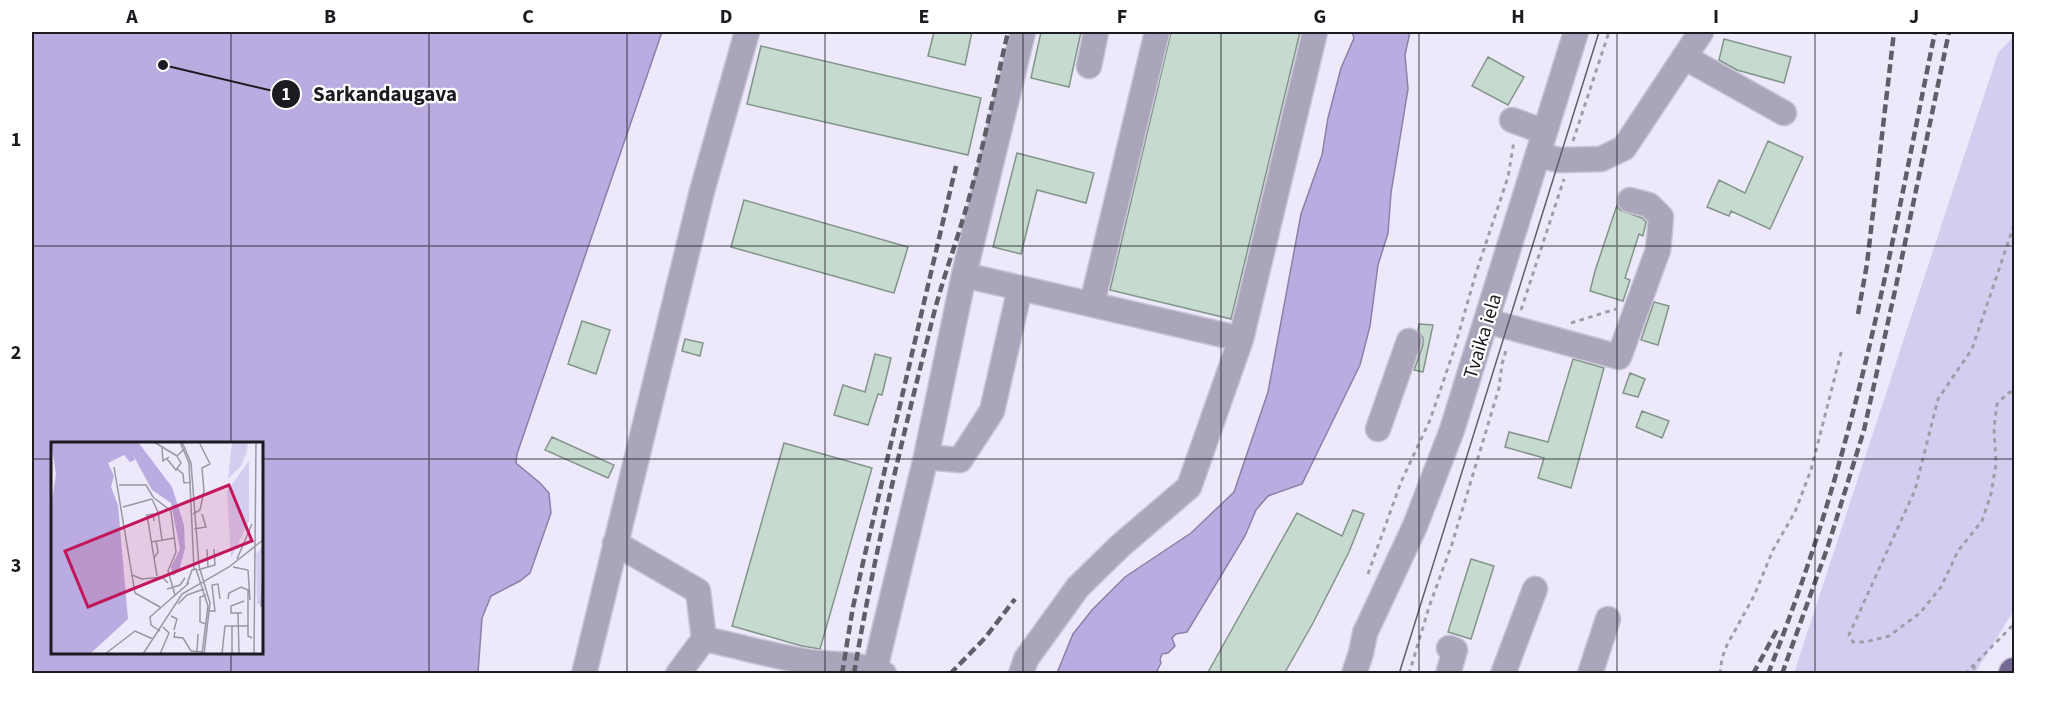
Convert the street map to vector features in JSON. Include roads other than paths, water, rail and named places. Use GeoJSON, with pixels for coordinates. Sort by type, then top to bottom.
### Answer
{"type":"FeatureCollection","features":[{"type":"Feature","properties":{"kind":"street"},"geometry":{"type":"LineString","coordinates":[[584,674],[702,191],[747,32]]}},
{"type":"Feature","properties":{"kind":"street"},"geometry":{"type":"LineString","coordinates":[[704,639],[811,662],[843,664],[880,671],[964,275],[1023,32]]}},
{"type":"Feature","properties":{"kind":"street"},"geometry":{"type":"LineString","coordinates":[[1089,66],[1096,32]]}},
{"type":"Feature","properties":{"kind":"street"},"geometry":{"type":"LineString","coordinates":[[1092,304],[1157,32]]}},
{"type":"Feature","properties":{"kind":"street"},"geometry":{"type":"LineString","coordinates":[[1021,674],[1026,659],[1078,587],[1120,546],[1189,487],[1241,339],[1315,32]]}},
{"type":"Feature","properties":{"kind":"street","name":"Tvaika iela"},"geometry":{"type":"LineString","coordinates":[[1341,674],[1354,646],[1365,633],[1435,477],[1487,321],[1576,32]]}},
{"type":"Feature","properties":{"kind":"street"},"geometry":{"type":"LineString","coordinates":[[1516,122],[1559,160],[1601,159],[1624,148],[1701,32]]}},
{"type":"Feature","properties":{"kind":"street"},"geometry":{"type":"LineString","coordinates":[[1684,57],[1784,113]]}},
{"type":"Feature","properties":{"kind":"street"},"geometry":{"type":"LineString","coordinates":[[1487,321],[1619,357],[1658,250],[1661,217],[1649,205],[1630,200]]}},
{"type":"Feature","properties":{"kind":"street"},"geometry":{"type":"LineString","coordinates":[[964,275],[1241,339]]}},
{"type":"Feature","properties":{"kind":"street"},"geometry":{"type":"LineString","coordinates":[[926,457],[960,460],[992,411],[1020,288]]}},
{"type":"Feature","properties":{"kind":"street"},"geometry":{"type":"LineString","coordinates":[[1378,429],[1409,340]]}},
{"type":"Feature","properties":{"kind":"street"},"geometry":{"type":"LineString","coordinates":[[615,543],[698,591],[704,639],[678,674]]}},
{"type":"Feature","properties":{"kind":"street"},"geometry":{"type":"LineString","coordinates":[[1503,674],[1535,589]]}},
{"type":"Feature","properties":{"kind":"street"},"geometry":{"type":"LineString","coordinates":[[1590,674],[1608,619]]}},
{"type":"Feature","properties":{"kind":"street","name":"Tvaika iela"},"geometry":{"type":"LineString","coordinates":[[1353,674],[1362,653],[1365,633]]}},
{"type":"Feature","properties":{"kind":"street"},"geometry":{"type":"LineString","coordinates":[[1448,674],[1455,650],[1449,648]]}},
{"type":"Feature","properties":{"kind":"tram line"},"geometry":{"type":"LineString","coordinates":[[1399,674],[1599,32]]}},
{"type":"Feature","properties":{"kind":"railway"},"geometry":{"type":"LineString","coordinates":[[854,674],[880,538],[901,448],[934,313],[977,168],[1008,32]]}},
{"type":"Feature","properties":{"kind":"railway"},"geometry":{"type":"LineString","coordinates":[[1858,314],[1867,264],[1894,32]]}},
{"type":"Feature","properties":{"kind":"railway"},"geometry":{"type":"LineString","coordinates":[[1768,674],[1832,490],[1862,378],[1935,32]]}},
{"type":"Feature","properties":{"kind":"railway"},"geometry":{"type":"LineString","coordinates":[[1782,674],[1828,546],[1864,430],[1949,32]]}},
{"type":"Feature","properties":{"kind":"railway"},"geometry":{"type":"LineString","coordinates":[[842,674],[853,607],[956,166]]}},
{"type":"Feature","properties":{"kind":"railway"},"geometry":{"type":"LineString","coordinates":[[950,674],[985,638],[1015,599]]}},
{"type":"Feature","properties":{"kind":"railway"},"geometry":{"type":"LineString","coordinates":[[1753,674],[1778,628]]}},
{"type":"Feature","properties":{"kind":"place","name":"Sarkandaugava"},"geometry":{"type":"Point","coordinates":[163,65]}}]}
